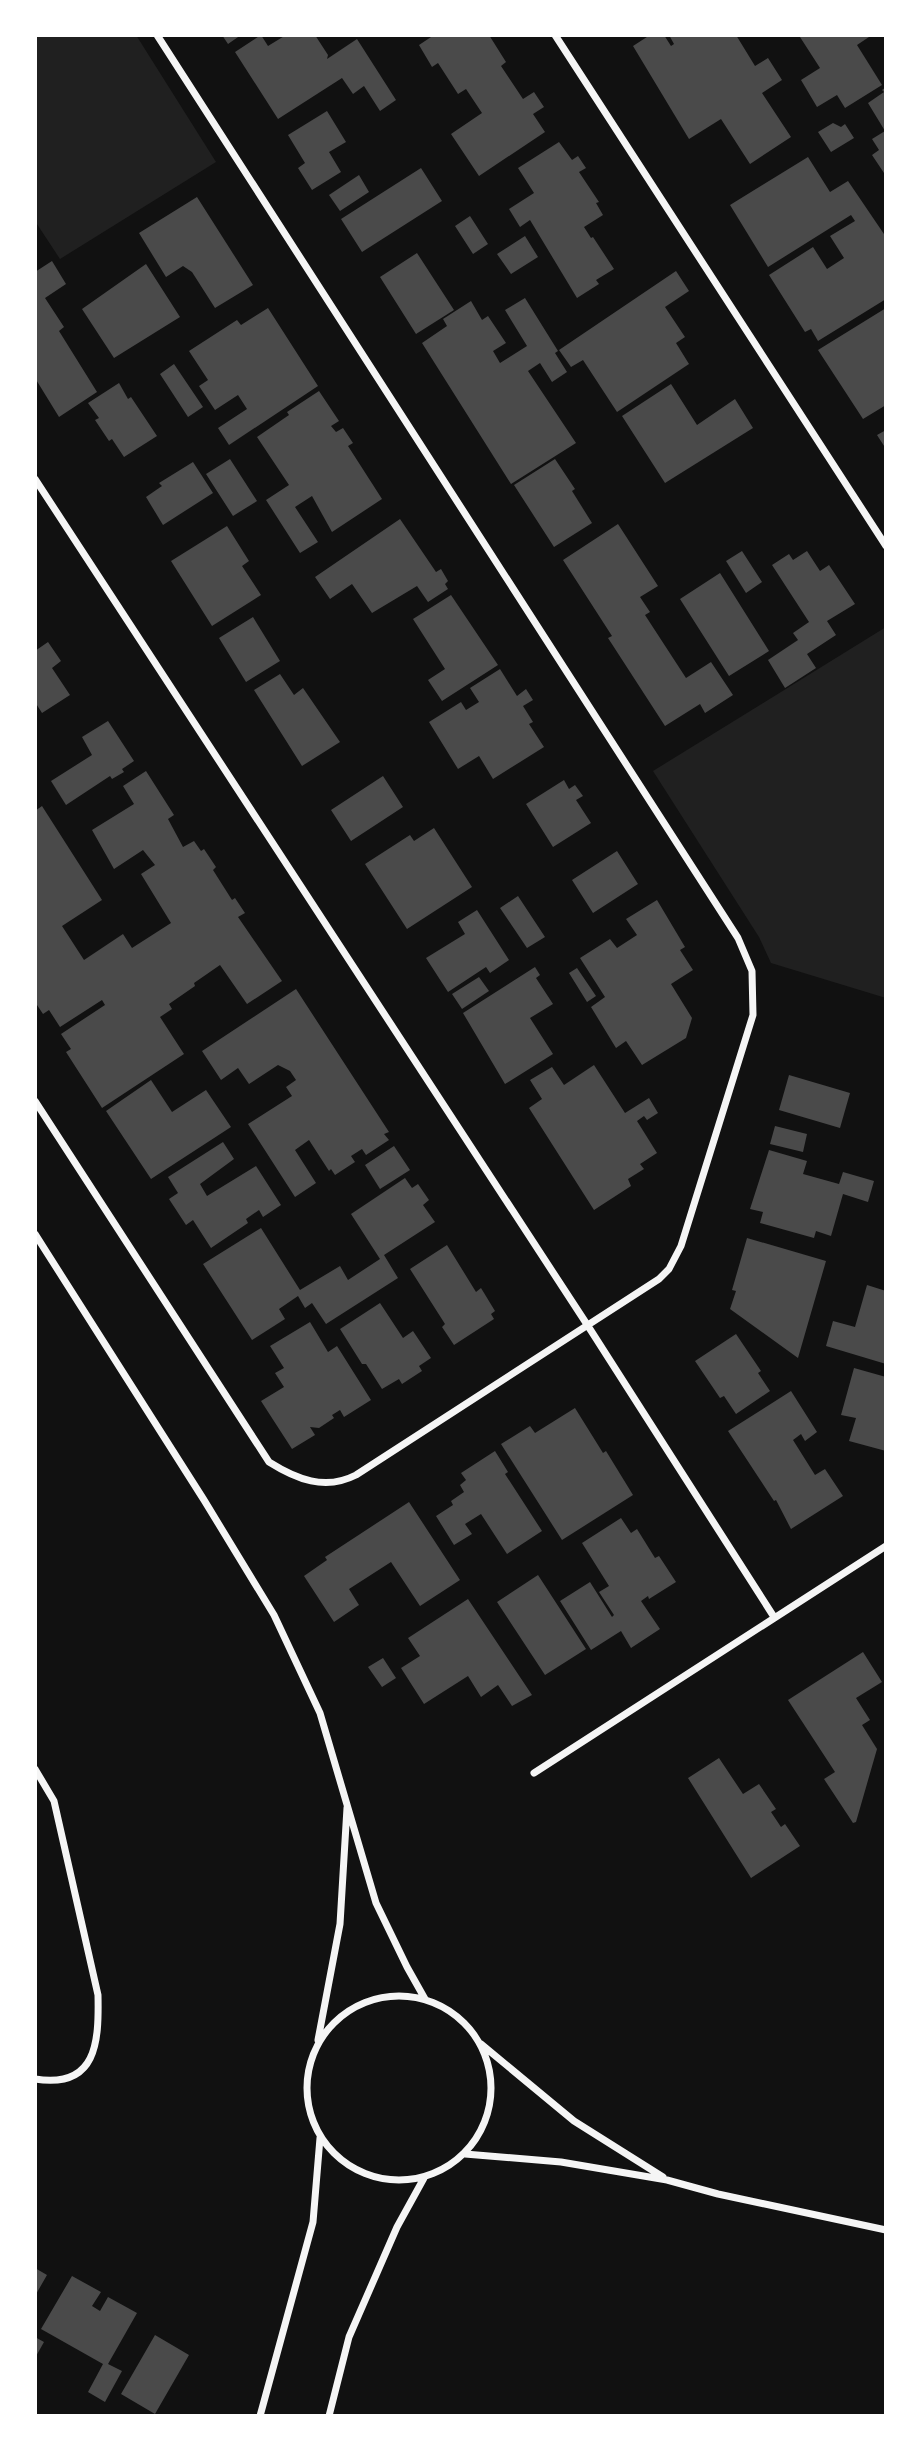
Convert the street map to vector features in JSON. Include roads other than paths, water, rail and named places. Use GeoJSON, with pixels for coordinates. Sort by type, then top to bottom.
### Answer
{"type":"FeatureCollection","features":[{"type":"Feature","properties":{"kind":"street"},"geometry":{"type":"LineString","coordinates":[[35,1101],[269,1462],[287,1474],[318,1483],[347,1480],[588,1326],[659,1279],[669,1269],[681,1246],[753,1015],[752,971],[738,938],[157,35]]}},
{"type":"Feature","properties":{"kind":"street"},"geometry":{"type":"LineString","coordinates":[[555,35],[886,545]]}},
{"type":"Feature","properties":{"kind":"street"},"geometry":{"type":"LineString","coordinates":[[35,479],[588,1326],[774,1617]]}},
{"type":"Feature","properties":{"kind":"street"},"geometry":{"type":"LineString","coordinates":[[35,1234],[274,1615],[320,1713],[376,1903],[425,1999]]}},
{"type":"Feature","properties":{"kind":"street"},"geometry":{"type":"LineString","coordinates":[[534,1773],[886,1546]]}},
{"type":"Feature","properties":{"kind":"street"},"geometry":{"type":"LineString","coordinates":[[35,1769],[54,1801],[98,1995],[99,2017],[97,2040],[92,2057],[84,2069],[59,2080],[35,2079]]}},
{"type":"Feature","properties":{"kind":"street"},"geometry":{"type":"LineString","coordinates":[[260,2416],[313,2222],[320,2138],[306,2098],[311,2056],[318,2040],[340,1924],[347,1800]]}},
{"type":"Feature","properties":{"kind":"street"},"geometry":{"type":"LineString","coordinates":[[318,2040],[354,2006],[377,1997],[401,1995],[425,1999],[457,2015],[480,2043],[574,2121],[667,2179]]}},
{"type":"Feature","properties":{"kind":"street"},"geometry":{"type":"LineString","coordinates":[[320,2138],[347,2166],[384,2180],[424,2178],[446,2168],[465,2154],[482,2129],[491,2101],[491,2071],[480,2043]]}},
{"type":"Feature","properties":{"kind":"street"},"geometry":{"type":"LineString","coordinates":[[465,2154],[561,2162],[667,2179],[718,2194],[886,2230]]}},
{"type":"Feature","properties":{"kind":"street"},"geometry":{"type":"LineString","coordinates":[[330,2416],[349,2337],[397,2227],[424,2178]]}}]}
